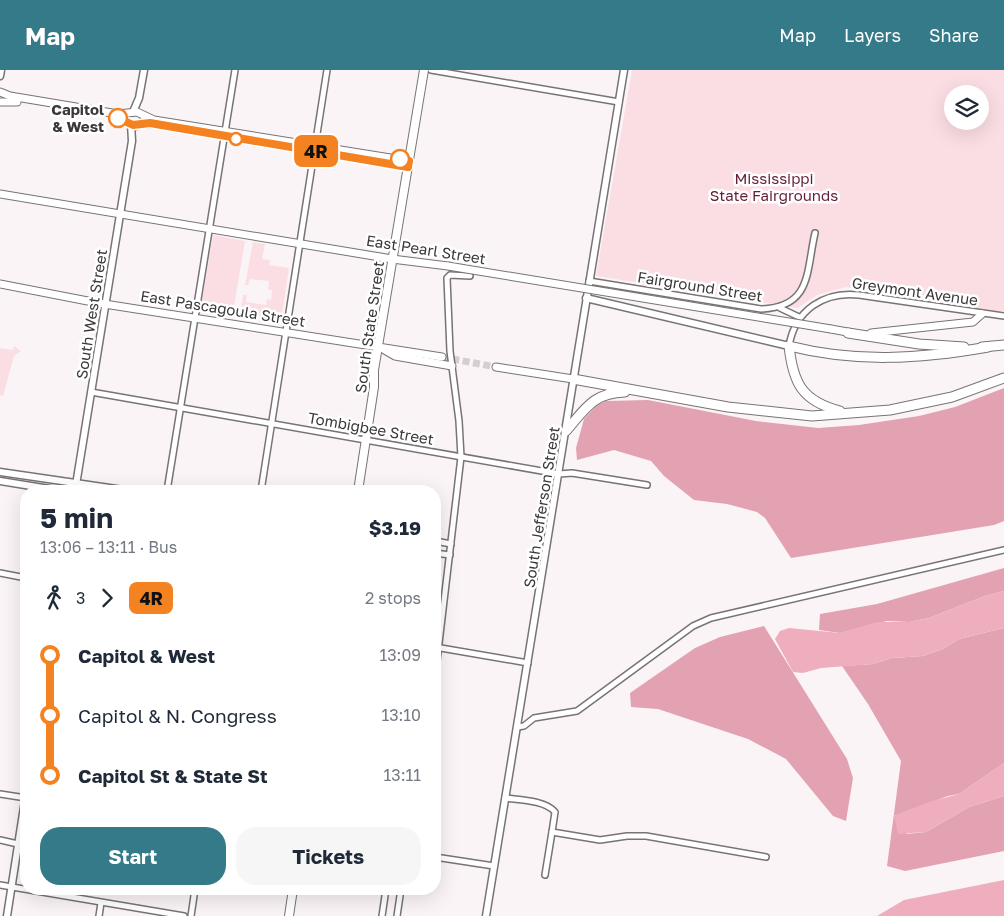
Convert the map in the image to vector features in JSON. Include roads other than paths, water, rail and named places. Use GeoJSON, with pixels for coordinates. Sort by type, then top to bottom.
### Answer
{"type":"FeatureCollection","features":[{"type":"Feature","properties":{"kind":"highway"},"geometry":{"type":"LineString","coordinates":[[848,333],[944,346],[988,347]]}},
{"type":"Feature","properties":{"kind":"highway"},"geometry":{"type":"LineString","coordinates":[[849,413],[824,407],[804,393],[792,370],[789,346],[843,357],[885,359],[935,356],[1004,345]]}},
{"type":"Feature","properties":{"kind":"highway"},"geometry":{"type":"LineString","coordinates":[[573,379],[728,407],[812,416],[890,410],[952,397],[1004,378]]}},
{"type":"Feature","properties":{"kind":"highway"},"geometry":{"type":"LineString","coordinates":[[566,431],[587,405],[599,397],[613,392],[641,391]]}},
{"type":"Feature","properties":{"kind":"main road","name":"South State Street"},"geometry":{"type":"LineString","coordinates":[[359,485],[392,259],[424,70]]}},
{"type":"Feature","properties":{"kind":"main road"},"geometry":{"type":"LineString","coordinates":[[0,92],[10,96],[117,114],[141,114],[154,120],[225,134]]}},
{"type":"Feature","properties":{"kind":"main road"},"geometry":{"type":"LineString","coordinates":[[0,92],[2,96],[0,102],[12,101],[118,118],[135,124],[150,123],[409,164]]}},
{"type":"Feature","properties":{"kind":"main road"},"geometry":{"type":"LineString","coordinates":[[132,113],[135,124]]}},
{"type":"Feature","properties":{"kind":"main road"},"geometry":{"type":"LineString","coordinates":[[135,124],[141,114]]}},
{"type":"Feature","properties":{"kind":"main road","name":"East Pearl Street"},"geometry":{"type":"LineString","coordinates":[[0,194],[848,333],[884,334],[973,322],[982,314]]}},
{"type":"Feature","properties":{"kind":"main road","name":"East Pascagoula Street"},"geometry":{"type":"LineString","coordinates":[[0,284],[105,304],[380,349],[391,348],[442,357]]}},
{"type":"Feature","properties":{"kind":"main road"},"geometry":{"type":"LineString","coordinates":[[380,349],[394,356],[452,366]]}},
{"type":"Feature","properties":{"kind":"main road"},"geometry":{"type":"LineString","coordinates":[[496,367],[573,379]]}},
{"type":"Feature","properties":{"kind":"main road"},"geometry":{"type":"LineString","coordinates":[[289,916],[292,895]]}},
{"type":"Feature","properties":{"kind":"street"},"geometry":{"type":"LineString","coordinates":[[0,76],[2,70]]}},
{"type":"Feature","properties":{"kind":"street"},"geometry":{"type":"LineString","coordinates":[[132,113],[139,98],[144,70]]}},
{"type":"Feature","properties":{"kind":"street"},"geometry":{"type":"LineString","coordinates":[[168,485],[236,70]]}},
{"type":"Feature","properties":{"kind":"street"},"geometry":{"type":"LineString","coordinates":[[262,485],[270,423],[327,70]]}},
{"type":"Feature","properties":{"kind":"street"},"geometry":{"type":"LineString","coordinates":[[431,70],[619,102]]}},
{"type":"Feature","properties":{"kind":"street"},"geometry":{"type":"LineString","coordinates":[[473,77],[476,70]]}},
{"type":"Feature","properties":{"kind":"street","name":"South Jefferson Street"},"geometry":{"type":"LineString","coordinates":[[486,916],[624,70]]}},
{"type":"Feature","properties":{"kind":"street"},"geometry":{"type":"LineString","coordinates":[[139,98],[141,114]]}},
{"type":"Feature","properties":{"kind":"street","name":"South West Street"},"geometry":{"type":"LineString","coordinates":[[76,483],[103,330],[105,304],[135,124]]}},
{"type":"Feature","properties":{"kind":"street","name":"Fairground Street"},"geometry":{"type":"LineString","coordinates":[[589,280],[761,309],[780,308],[794,300],[804,289],[815,233]]}},
{"type":"Feature","properties":{"kind":"street"},"geometry":{"type":"LineString","coordinates":[[441,619],[461,457],[446,278],[450,274],[470,276]]}},
{"type":"Feature","properties":{"kind":"street","name":"Greymont Avenue"},"geometry":{"type":"LineString","coordinates":[[789,346],[792,331],[799,318],[819,301],[837,294],[846,293],[1004,316]]}},
{"type":"Feature","properties":{"kind":"street"},"geometry":{"type":"LineString","coordinates":[[586,298],[789,346]]}},
{"type":"Feature","properties":{"kind":"street"},"geometry":{"type":"LineString","coordinates":[[780,308],[799,318]]}},
{"type":"Feature","properties":{"kind":"street","name":"Tombigbee Street"},"geometry":{"type":"LineString","coordinates":[[91,392],[559,474],[572,473],[647,485]]}},
{"type":"Feature","properties":{"kind":"street"},"geometry":{"type":"LineString","coordinates":[[0,472],[90,485]]}},
{"type":"Feature","properties":{"kind":"street"},"geometry":{"type":"LineString","coordinates":[[0,481],[25,485]]}},
{"type":"Feature","properties":{"kind":"street"},"geometry":{"type":"LineString","coordinates":[[441,542],[451,544]]}},
{"type":"Feature","properties":{"kind":"street"},"geometry":{"type":"LineString","coordinates":[[517,727],[524,726],[534,718],[577,711],[693,626],[711,618],[1004,550]]}},
{"type":"Feature","properties":{"kind":"street"},"geometry":{"type":"LineString","coordinates":[[441,553],[450,555]]}},
{"type":"Feature","properties":{"kind":"street"},"geometry":{"type":"LineString","coordinates":[[0,573],[20,577]]}},
{"type":"Feature","properties":{"kind":"street"},"geometry":{"type":"LineString","coordinates":[[441,649],[528,663]]}},
{"type":"Feature","properties":{"kind":"street"},"geometry":{"type":"LineString","coordinates":[[0,794],[20,797]]}},
{"type":"Feature","properties":{"kind":"street"},"geometry":{"type":"LineString","coordinates":[[505,798],[544,805],[554,812],[545,875]]}},
{"type":"Feature","properties":{"kind":"street"},"geometry":{"type":"LineString","coordinates":[[7,916],[20,832]]}},
{"type":"Feature","properties":{"kind":"street"},"geometry":{"type":"LineString","coordinates":[[552,832],[600,840],[627,836],[646,836],[766,857]]}},
{"type":"Feature","properties":{"kind":"street"},"geometry":{"type":"LineString","coordinates":[[0,840],[18,844]]}},
{"type":"Feature","properties":{"kind":"street"},"geometry":{"type":"LineString","coordinates":[[441,858],[494,866]]}},
{"type":"Feature","properties":{"kind":"street"},"geometry":{"type":"LineString","coordinates":[[0,885],[20,888]]}},
{"type":"Feature","properties":{"kind":"street"},"geometry":{"type":"LineString","coordinates":[[56,895],[184,916]]}},
{"type":"Feature","properties":{"kind":"street"},"geometry":{"type":"LineString","coordinates":[[192,916],[194,895]]}},
{"type":"Feature","properties":{"kind":"street"},"geometry":{"type":"LineString","coordinates":[[382,916],[385,895]]}},
{"type":"Feature","properties":{"kind":"street"},"geometry":{"type":"LineString","coordinates":[[397,916],[400,895]]}},
{"type":"Feature","properties":{"kind":"street"},"geometry":{"type":"LineString","coordinates":[[99,916],[101,903]]}},
{"type":"Feature","properties":{"kind":"tunnel"},"geometry":{"type":"LineString","coordinates":[[442,357],[496,367]]}},
{"type":"Feature","properties":{"kind":"place","name":"Capitol & West"},"geometry":{"type":"Point","coordinates":[118,118]}},
{"type":"Feature","properties":{"kind":"park label","name":"Mississippi State Fairgrounds"},"geometry":{"type":"Point","coordinates":[774,186]}}]}
